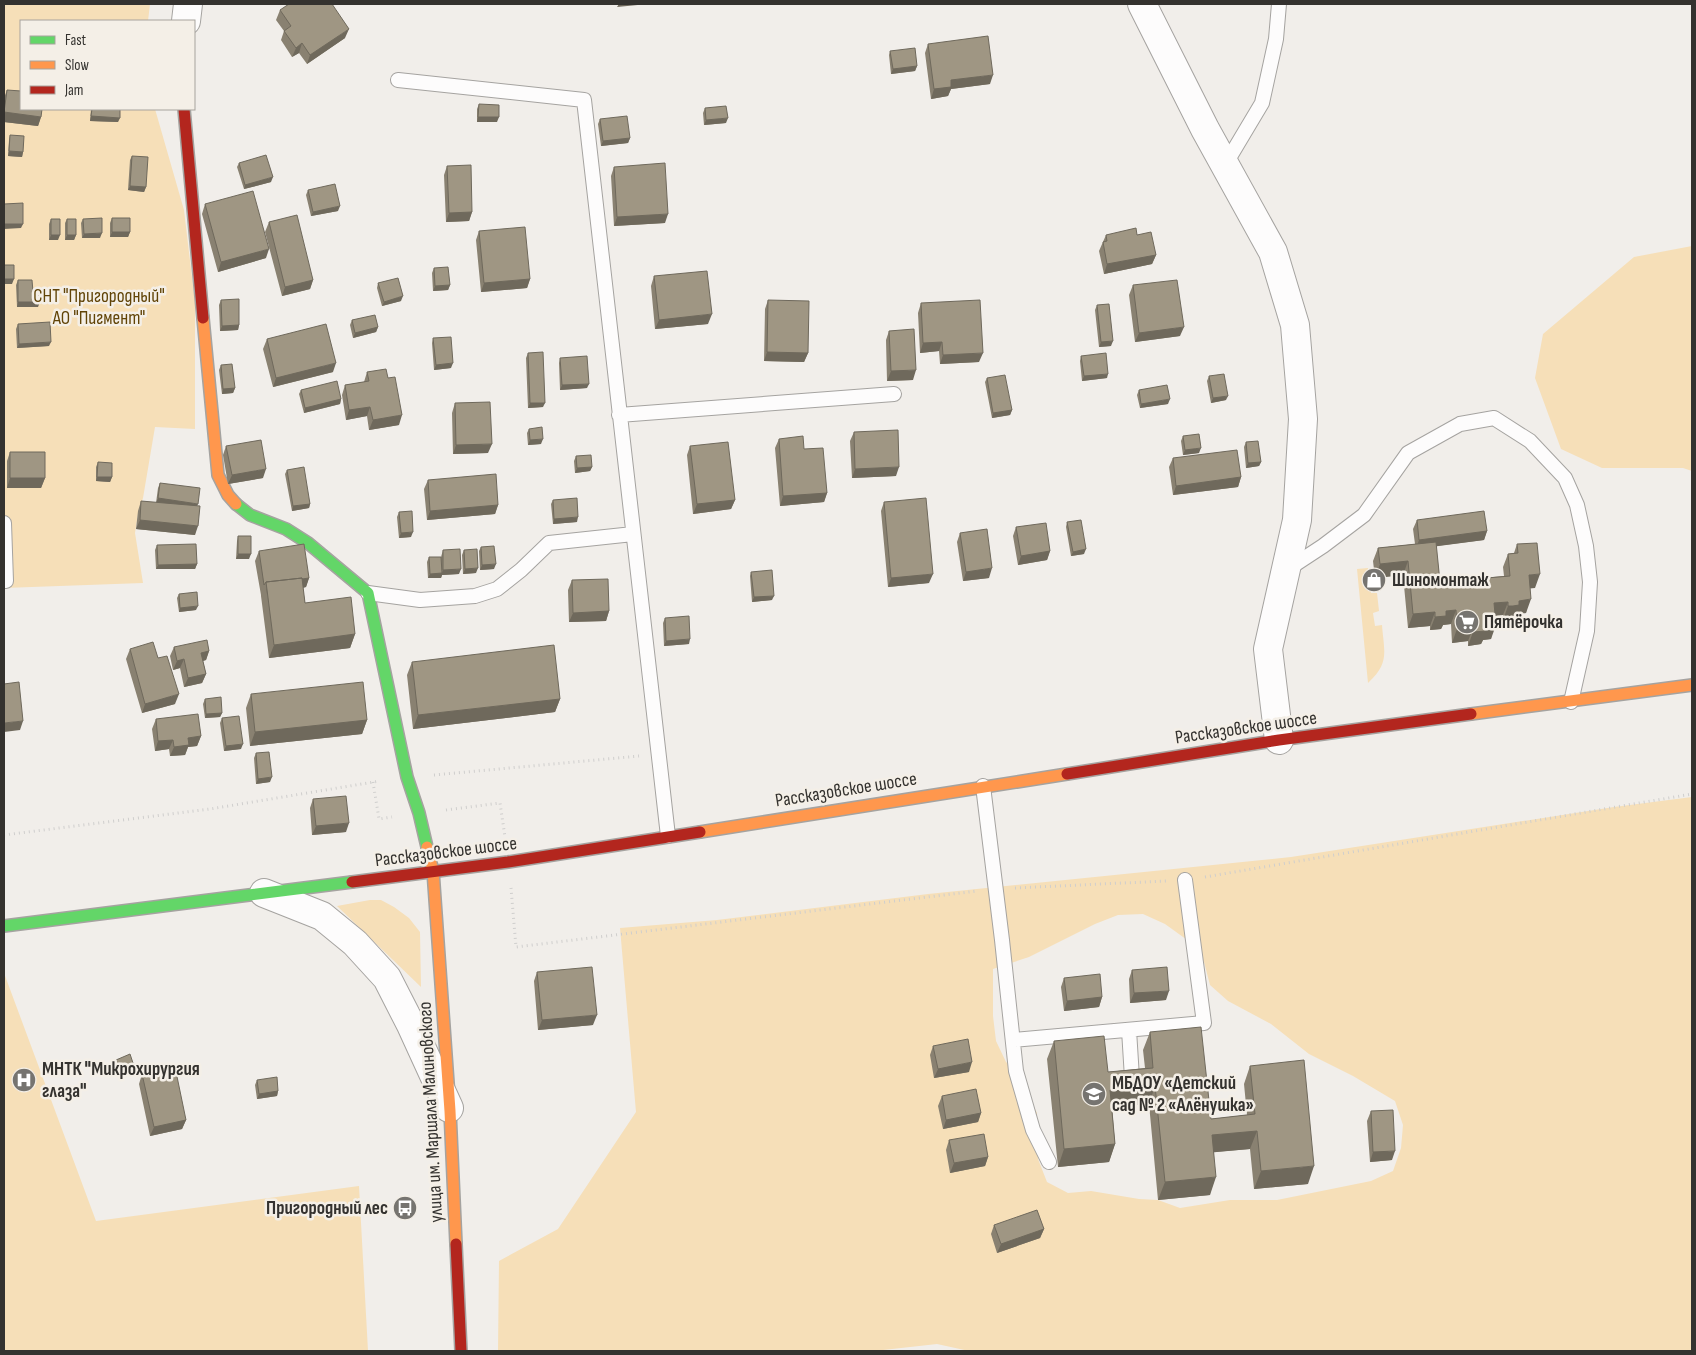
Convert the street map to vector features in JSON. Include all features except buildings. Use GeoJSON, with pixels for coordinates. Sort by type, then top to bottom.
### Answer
{"type":"FeatureCollection","features":[{"type":"Feature","properties":{"kind":"main road"},"geometry":{"type":"LineString","coordinates":[[184,110],[218,475],[228,495],[238,506],[250,515],[286,529],[308,542],[368,593]]}},
{"type":"Feature","properties":{"kind":"main road","name":"улица им. Маршала Малиновского"},"geometry":{"type":"LineString","coordinates":[[368,593],[407,777],[419,813],[433,871],[450,1111],[462,1351]]}},
{"type":"Feature","properties":{"kind":"main road","name":"Рассказовское шоссе"},"geometry":{"type":"LineString","coordinates":[[4,926],[508,862],[1279,740],[1692,685]]}},
{"type":"Feature","properties":{"kind":"street"},"geometry":{"type":"LineString","coordinates":[[186,20],[188,4]]}},
{"type":"Feature","properties":{"kind":"street"},"geometry":{"type":"LineString","coordinates":[[1142,4],[1205,129],[1273,252],[1295,325],[1303,420],[1297,520],[1268,648],[1279,740]]}},
{"type":"Feature","properties":{"kind":"street"},"geometry":{"type":"LineString","coordinates":[[264,893],[322,916],[355,943],[387,978],[411,1025],[450,1111]]}},
{"type":"Feature","properties":{"kind":"lane"},"geometry":{"type":"LineString","coordinates":[[1225,165],[1262,103],[1276,39],[1279,4]]}},
{"type":"Feature","properties":{"kind":"lane"},"geometry":{"type":"LineString","coordinates":[[398,80],[584,100],[657,755],[668,836]]}},
{"type":"Feature","properties":{"kind":"lane"},"geometry":{"type":"LineString","coordinates":[[620,415],[894,394]]}},
{"type":"Feature","properties":{"kind":"lane"},"geometry":{"type":"LineString","coordinates":[[1285,571],[1323,546],[1364,515],[1408,453],[1460,424],[1494,418],[1530,441],[1564,478],[1577,506],[1586,546],[1590,582],[1587,631],[1571,702]]}},
{"type":"Feature","properties":{"kind":"lane"},"geometry":{"type":"LineString","coordinates":[[4,523],[6,581],[4,581]]}},
{"type":"Feature","properties":{"kind":"lane"},"geometry":{"type":"LineString","coordinates":[[368,593],[420,600],[476,596],[497,589],[521,570],[549,543],[633,534]]}},
{"type":"Feature","properties":{"kind":"lane"},"geometry":{"type":"LineString","coordinates":[[982,786],[1016,1071],[1033,1130],[1049,1162]]}},
{"type":"Feature","properties":{"kind":"lane"},"geometry":{"type":"LineString","coordinates":[[1013,1040],[1204,1023],[1185,880]]}},
{"type":"Feature","properties":{"kind":"lane"},"geometry":{"type":"LineString","coordinates":[[1129,1030],[1132,1078]]}},
{"type":"Feature","properties":{"kind":"path"},"geometry":{"type":"LineString","coordinates":[[4,835],[210,809],[407,777],[657,755]]}},
{"type":"Feature","properties":{"kind":"green space","name":"СНТ \"Пригородный\" АО \"Пигмент\""},"geometry":{"type":"Polygon","coordinates":[[[4,4],[150,4],[148,20],[20,20],[20,110],[155,110],[184,210],[195,303],[195,429],[155,427],[135,533],[143,583],[4,588],[4,4]]]}},
{"type":"Feature","properties":{"kind":"green space"},"geometry":{"type":"Polygon","coordinates":[[[1692,246],[1692,471],[1683,468],[1602,468],[1561,449],[1535,378],[1543,334],[1634,257],[1692,246]]]}},
{"type":"Feature","properties":{"kind":"green space"},"geometry":{"type":"Polygon","coordinates":[[[1368,568],[1371,593],[1377,593],[1379,611],[1373,613],[1375,626],[1382,625],[1384,657],[1380,669],[1368,683],[1357,569],[1368,568]]]}},
{"type":"Feature","properties":{"kind":"green space"},"geometry":{"type":"Polygon","coordinates":[[[1692,797],[1692,1351],[969,1351],[937,1344],[874,1351],[498,1351],[499,1261],[558,1229],[636,1112],[620,928],[717,920],[928,894],[1291,857],[1614,807],[1692,797]],[[1143,914],[1118,915],[1095,924],[1029,957],[993,969],[993,1016],[996,1041],[1006,1062],[1016,1071],[1037,1113],[1038,1159],[1047,1182],[1068,1193],[1091,1191],[1139,1199],[1158,1200],[1180,1208],[1230,1200],[1277,1200],[1371,1181],[1393,1171],[1401,1148],[1403,1125],[1395,1101],[1353,1076],[1309,1054],[1271,1024],[1228,1001],[1210,985],[1204,962],[1190,942],[1165,924],[1143,914]]]}},
{"type":"Feature","properties":{"kind":"green space"},"geometry":{"type":"Polygon","coordinates":[[[381,900],[394,907],[409,918],[420,932],[421,987],[337,906],[381,900]]]}},
{"type":"Feature","properties":{"kind":"green space","name":"МНТК \"Микрохирургия глаза\""},"geometry":{"type":"Polygon","coordinates":[[[4,973],[96,1221],[359,1186],[368,1351],[4,1351],[4,973]]]}},
{"type":"Feature","properties":{"kind":"traffic: fast"},"geometry":{"type":"LineString","coordinates":[[236,504],[250,515],[286,529],[308,543],[368,593],[407,777],[419,813],[427,847]]}},
{"type":"Feature","properties":{"kind":"traffic: fast"},"geometry":{"type":"LineString","coordinates":[[4,926],[352,882]]}},
{"type":"Feature","properties":{"kind":"traffic: slow"},"geometry":{"type":"LineString","coordinates":[[203,318],[218,475],[228,495],[236,504]]}},
{"type":"Feature","properties":{"kind":"traffic: slow"},"geometry":{"type":"LineString","coordinates":[[1471,714],[1692,685]]}},
{"type":"Feature","properties":{"kind":"traffic: slow"},"geometry":{"type":"LineString","coordinates":[[700,832],[1067,774]]}},
{"type":"Feature","properties":{"kind":"traffic: slow"},"geometry":{"type":"LineString","coordinates":[[427,847],[433,871],[450,1111],[456,1244]]}},
{"type":"Feature","properties":{"kind":"traffic: jam"},"geometry":{"type":"LineString","coordinates":[[184,110],[203,318]]}},
{"type":"Feature","properties":{"kind":"traffic: jam"},"geometry":{"type":"LineString","coordinates":[[1067,774],[1279,740],[1471,714]]}},
{"type":"Feature","properties":{"kind":"traffic: jam"},"geometry":{"type":"LineString","coordinates":[[352,882],[508,862],[700,832]]}},
{"type":"Feature","properties":{"kind":"traffic: jam"},"geometry":{"type":"LineString","coordinates":[[456,1244],[461,1351]]}},
{"type":"Feature","properties":{"kind":"place","name":"Шиномонтаж"},"geometry":{"type":"Point","coordinates":[1374,580]}},
{"type":"Feature","properties":{"kind":"place","name":"Пятёрочка"},"geometry":{"type":"Point","coordinates":[1467,622]}},
{"type":"Feature","properties":{"kind":"place","name":"МНТК \"Микрохирургия глаза\""},"geometry":{"type":"Point","coordinates":[24,1080]}},
{"type":"Feature","properties":{"kind":"place","name":"МБДОУ «Детский сад № 2 «Алёнушка»"},"geometry":{"type":"Point","coordinates":[1094,1094]}},
{"type":"Feature","properties":{"kind":"place","name":"Пригородный лес"},"geometry":{"type":"Point","coordinates":[405,1208]}}]}
